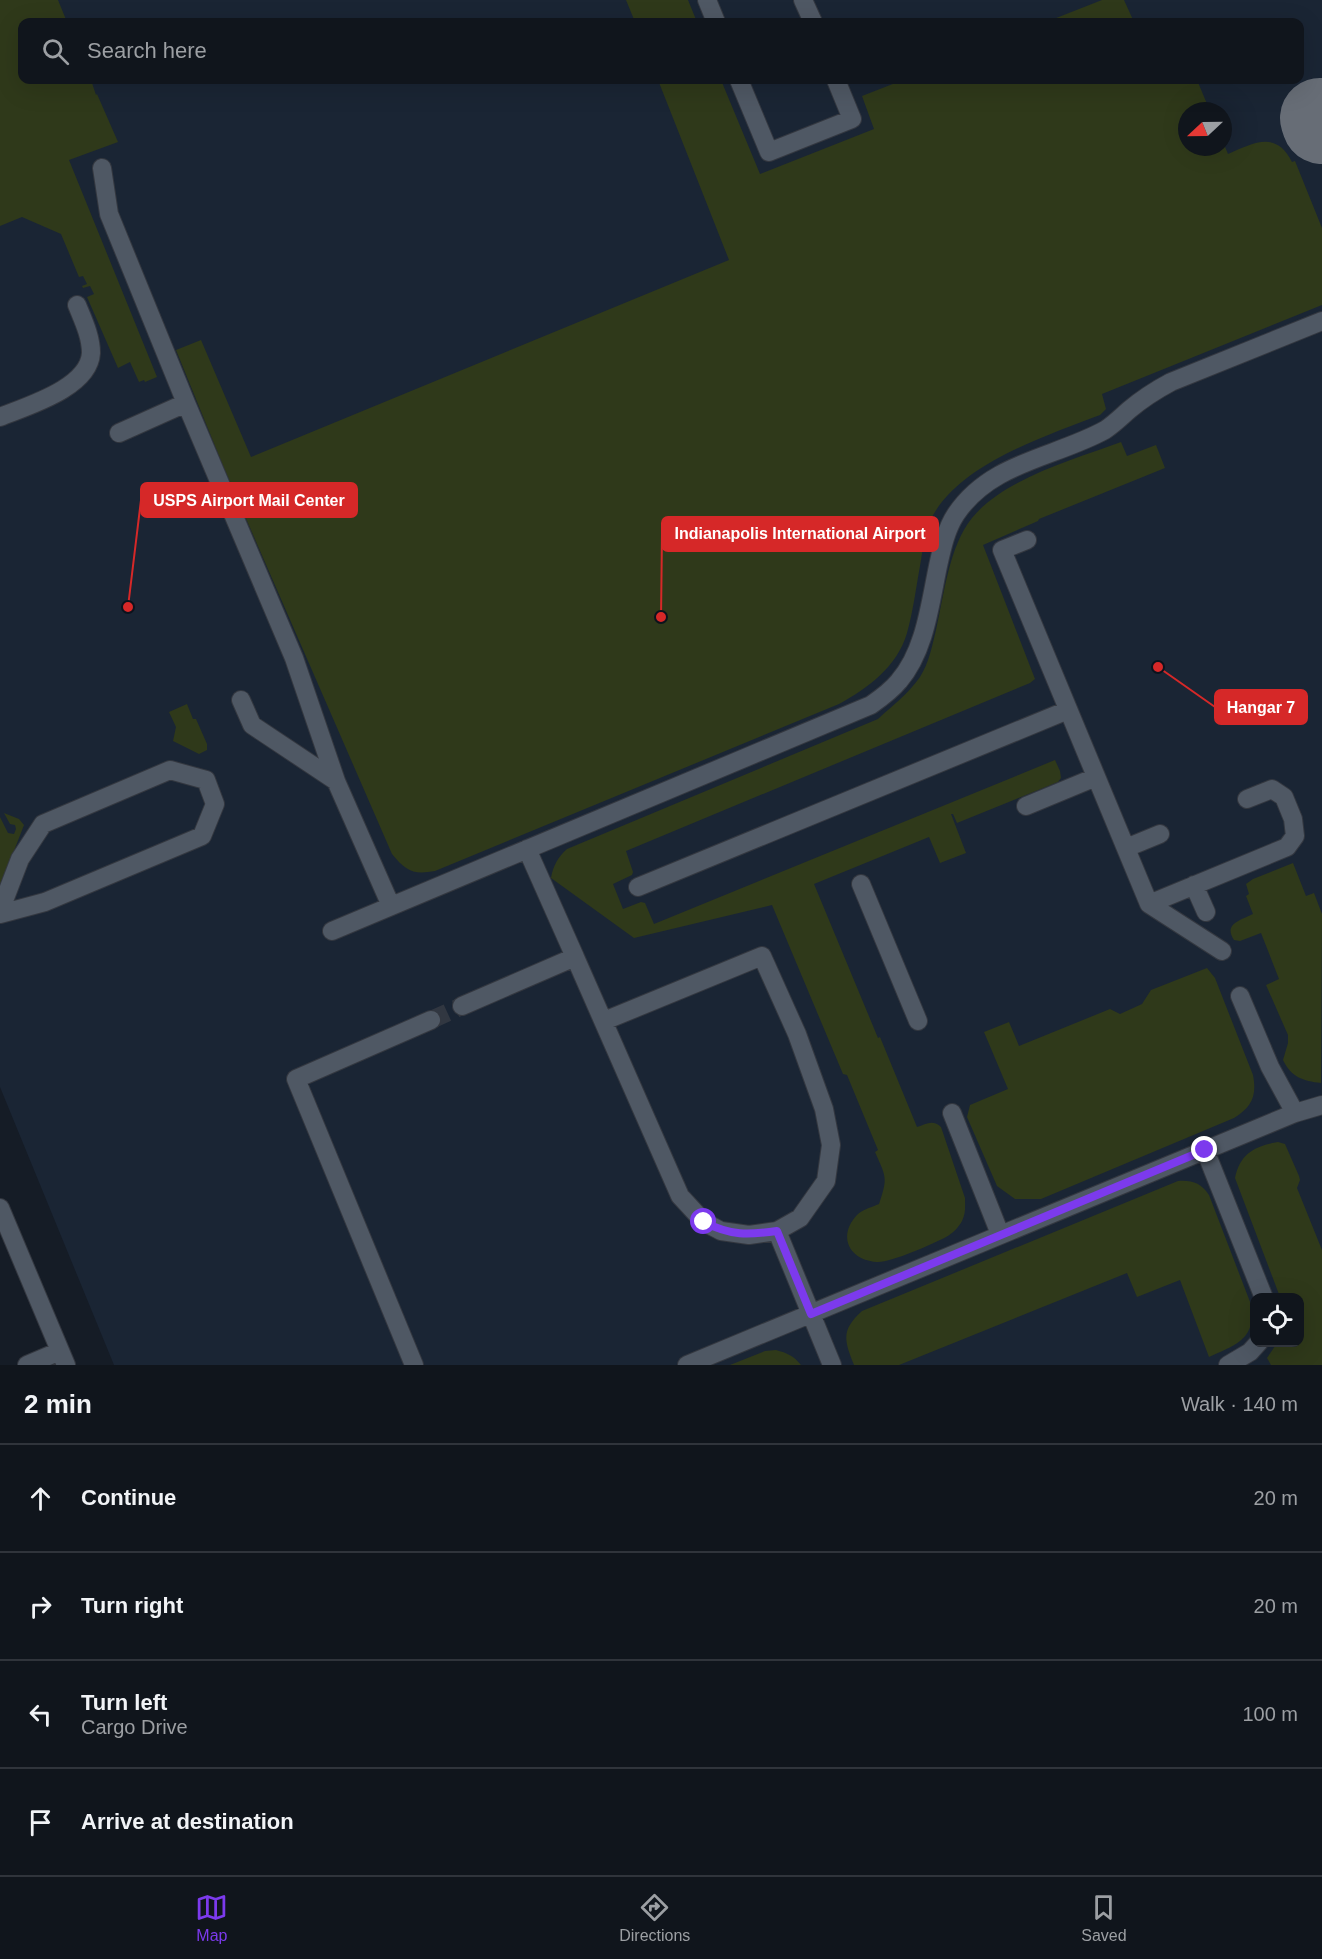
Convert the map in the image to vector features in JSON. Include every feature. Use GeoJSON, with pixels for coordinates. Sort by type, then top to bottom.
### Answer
{"type":"FeatureCollection","features":[{"type":"Feature","properties":{"kind":"street"},"geometry":{"type":"LineString","coordinates":[[707,0],[714,18]]}},
{"type":"Feature","properties":{"kind":"street"},"geometry":{"type":"LineString","coordinates":[[803,0],[811,18]]}},
{"type":"Feature","properties":{"kind":"street"},"geometry":{"type":"LineString","coordinates":[[741,84],[769,153],[852,119],[838,84]]}},
{"type":"Feature","properties":{"kind":"street"},"geometry":{"type":"LineString","coordinates":[[102,168],[109,214],[294,658],[336,781],[391,906]]}},
{"type":"Feature","properties":{"kind":"street"},"geometry":{"type":"LineString","coordinates":[[0,417],[52,395],[70,385],[83,374],[91,356],[89,336],[77,305]]}},
{"type":"Feature","properties":{"kind":"street"},"geometry":{"type":"LineString","coordinates":[[332,931],[871,705],[900,681],[913,660],[922,636],[948,530],[955,515],[967,500],[985,484],[1020,464],[1102,431],[1149,394],[1171,382],[1322,321]]}},
{"type":"Feature","properties":{"kind":"street"},"geometry":{"type":"LineString","coordinates":[[119,434],[186,403]]}},
{"type":"Feature","properties":{"kind":"street"},"geometry":{"type":"LineString","coordinates":[[1027,540],[1002,550],[1149,904],[1222,951]]}},
{"type":"Feature","properties":{"kind":"street"},"geometry":{"type":"LineString","coordinates":[[241,700],[252,725],[336,781]]}},
{"type":"Feature","properties":{"kind":"street"},"geometry":{"type":"LineString","coordinates":[[638,887],[1068,710]]}},
{"type":"Feature","properties":{"kind":"street"},"geometry":{"type":"LineString","coordinates":[[170,770],[206,780],[215,804],[202,836],[45,902],[0,913],[20,859],[43,824],[170,770]]}},
{"type":"Feature","properties":{"kind":"street"},"geometry":{"type":"LineString","coordinates":[[1026,807],[1096,777]]}},
{"type":"Feature","properties":{"kind":"street"},"geometry":{"type":"LineString","coordinates":[[1149,904],[1287,847],[1295,836],[1293,819],[1284,797],[1272,789],[1247,799]]}},
{"type":"Feature","properties":{"kind":"street"},"geometry":{"type":"LineString","coordinates":[[1126,848],[1160,834]]}},
{"type":"Feature","properties":{"kind":"street"},"geometry":{"type":"LineString","coordinates":[[527,849],[680,1196],[704,1222],[721,1231],[748,1235],[777,1231],[800,1218],[826,1181],[831,1145],[824,1109],[801,1045],[762,956],[604,1021]]}},
{"type":"Feature","properties":{"kind":"street"},"geometry":{"type":"LineString","coordinates":[[861,884],[918,1021]]}},
{"type":"Feature","properties":{"kind":"street"},"geometry":{"type":"LineString","coordinates":[[1194,885],[1206,912]]}},
{"type":"Feature","properties":{"kind":"street"},"geometry":{"type":"LineString","coordinates":[[462,1006],[575,957]]}},
{"type":"Feature","properties":{"kind":"street"},"geometry":{"type":"LineString","coordinates":[[1240,996],[1270,1067],[1295,1113]]}},
{"type":"Feature","properties":{"kind":"street"},"geometry":{"type":"LineString","coordinates":[[414,1365],[296,1079],[432,1020]]}},
{"type":"Feature","properties":{"kind":"street"},"geometry":{"type":"LineString","coordinates":[[687,1365],[1295,1113],[1322,1105]]}},
{"type":"Feature","properties":{"kind":"street"},"geometry":{"type":"LineString","coordinates":[[952,1113],[1000,1234]]}},
{"type":"Feature","properties":{"kind":"street"},"geometry":{"type":"LineString","coordinates":[[1205,1150],[1262,1293]]}},
{"type":"Feature","properties":{"kind":"street"},"geometry":{"type":"LineString","coordinates":[[0,1209],[63,1358],[27,1365]]}},
{"type":"Feature","properties":{"kind":"street"},"geometry":{"type":"LineString","coordinates":[[777,1231],[832,1365]]}},
{"type":"Feature","properties":{"kind":"street"},"geometry":{"type":"LineString","coordinates":[[1228,1365],[1254,1347]]}},
{"type":"Feature","properties":{"kind":"shaded area"},"geometry":{"type":"Polygon","coordinates":[[[0,0],[1322,0],[1322,1365],[114,1365],[0,1087],[0,0]]]}},
{"type":"Feature","properties":{"kind":"green space"},"geometry":{"type":"Polygon","coordinates":[[[0,0],[58,0],[65,18],[18,18],[18,84],[92,84],[118,142],[69,160],[157,377],[139,382],[130,362],[118,368],[87,297],[94,294],[90,286],[83,288],[82,286],[87,284],[83,276],[79,277],[61,234],[22,217],[0,226],[0,0]]]}},
{"type":"Feature","properties":{"kind":"green space"},"geometry":{"type":"Polygon","coordinates":[[[626,0],[688,0],[695,18],[633,18],[626,0]]]}},
{"type":"Feature","properties":{"kind":"green space"},"geometry":{"type":"Polygon","coordinates":[[[1102,0],[1124,0],[1132,18],[1056,18],[1102,0]]]}},
{"type":"Feature","properties":{"kind":"green space"},"geometry":{"type":"Polygon","coordinates":[[[660,84],[723,84],[760,174],[874,129],[862,96],[893,84],[1199,84],[1206,102],[1178,102],[1178,156],[1232,156],[1232,152],[1255,143],[1264,142],[1279,146],[1292,162],[1295,161],[1322,228],[1322,305],[1102,394],[1106,409],[1100,415],[1007,454],[963,481],[945,498],[929,523],[907,633],[889,666],[871,683],[839,704],[435,871],[415,872],[406,868],[392,854],[224,468],[176,350],[201,340],[251,457],[729,260],[660,84]]]}},
{"type":"Feature","properties":{"kind":"green space"},"geometry":{"type":"Polygon","coordinates":[[[1121,442],[1127,456],[1156,445],[1165,468],[1039,519],[983,545],[1035,679],[626,851],[632,875],[613,884],[623,909],[641,902],[645,903],[654,924],[1055,760],[1061,778],[1058,782],[957,823],[951,814],[966,853],[940,863],[929,837],[814,884],[917,1127],[932,1123],[941,1127],[965,1198],[965,1212],[962,1221],[948,1236],[891,1260],[877,1262],[867,1260],[859,1257],[853,1251],[847,1238],[848,1230],[858,1214],[879,1204],[885,1182],[882,1167],[875,1152],[878,1150],[847,1075],[843,1074],[772,905],[634,938],[551,878],[553,870],[567,849],[878,719],[911,688],[926,666],[953,557],[964,529],[972,518],[985,504],[1021,481],[1062,463],[1121,442]]]}},
{"type":"Feature","properties":{"kind":"green space"},"geometry":{"type":"Polygon","coordinates":[[[187,704],[207,744],[207,750],[199,754],[173,741],[176,727],[169,712],[187,704]]]}},
{"type":"Feature","properties":{"kind":"green space"},"geometry":{"type":"Polygon","coordinates":[[[4,813],[19,819],[24,825],[0,887],[0,817],[8,833],[14,834],[16,829],[4,813]]]}},
{"type":"Feature","properties":{"kind":"green space"},"geometry":{"type":"Polygon","coordinates":[[[1293,863],[1306,896],[1314,893],[1322,914],[1321,1083],[1298,1077],[1283,1060],[1288,1035],[1266,985],[1279,979],[1261,933],[1240,941],[1234,940],[1231,935],[1232,926],[1235,923],[1253,914],[1246,896],[1249,894],[1246,884],[1293,863]]]}},
{"type":"Feature","properties":{"kind":"green space"},"geometry":{"type":"Polygon","coordinates":[[[1207,968],[1215,978],[1253,1075],[1252,1100],[1245,1110],[1234,1118],[1041,1199],[1015,1199],[997,1186],[967,1117],[970,1105],[1008,1089],[984,1032],[1009,1022],[1019,1046],[1110,1009],[1120,1014],[1142,1004],[1151,990],[1207,968]]]}},
{"type":"Feature","properties":{"kind":"green space"},"geometry":{"type":"Polygon","coordinates":[[[1278,1142],[1285,1144],[1299,1176],[1297,1188],[1322,1250],[1322,1365],[1271,1365],[1267,1358],[1274,1347],[1304,1347],[1304,1293],[1278,1293],[1235,1178],[1244,1157],[1262,1146],[1278,1142]]]}},
{"type":"Feature","properties":{"kind":"green space"},"geometry":{"type":"Polygon","coordinates":[[[1178,1181],[1188,1181],[1196,1183],[1209,1195],[1250,1302],[1250,1327],[1247,1334],[1235,1345],[1209,1357],[1180,1280],[1137,1297],[1127,1273],[899,1365],[854,1365],[846,1336],[850,1324],[862,1311],[1178,1181]]]}},
{"type":"Feature","properties":{"kind":"green space"},"geometry":{"type":"Polygon","coordinates":[[[776,1350],[790,1355],[801,1365],[730,1365],[765,1351],[776,1350]]]}},
{"type":"Feature","properties":{"kind":"taxiway"},"geometry":{"type":"LineString","coordinates":[[1320,118],[1322,124]]}},
{"type":"Feature","properties":{"kind":"tunnel"},"geometry":{"type":"LineString","coordinates":[[431,1020],[462,1006]]}},
{"type":"Feature","properties":{"kind":"place","name":"USPS Airport Mail Center"},"geometry":{"type":"Point","coordinates":[128,607]}},
{"type":"Feature","properties":{"kind":"place","name":"Indianapolis International Airport"},"geometry":{"type":"Point","coordinates":[661,617]}},
{"type":"Feature","properties":{"kind":"place","name":"Hangar 7"},"geometry":{"type":"Point","coordinates":[1158,667]}},
{"type":"Feature","properties":{"kind":"route"},"geometry":{"type":"LineString","coordinates":[[704,1222],[721,1231],[748,1235],[777,1231],[811,1314],[1205,1150]]}}]}
